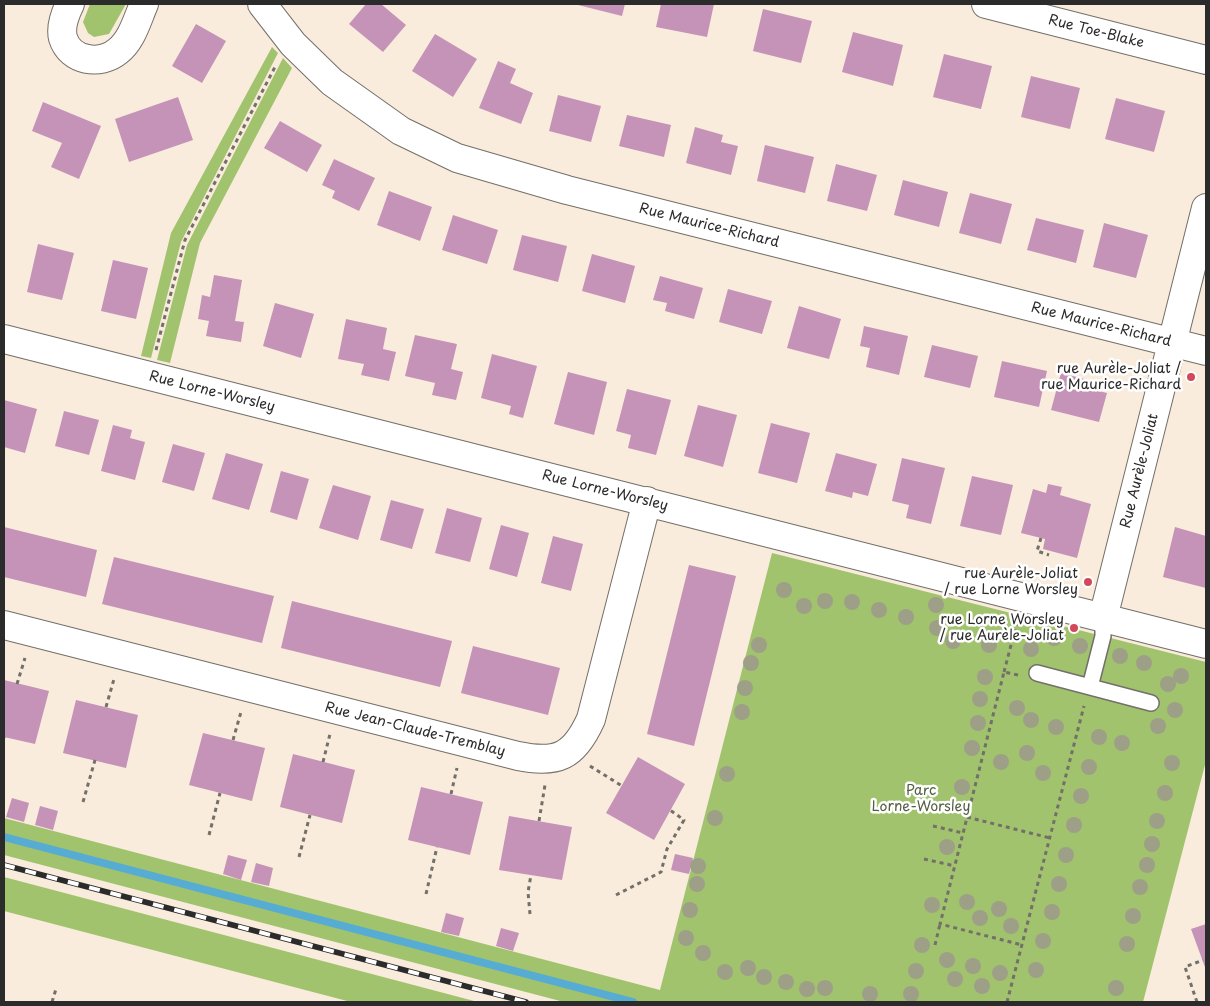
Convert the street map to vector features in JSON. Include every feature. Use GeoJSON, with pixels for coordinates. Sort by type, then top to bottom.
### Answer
{"type":"FeatureCollection","features":[{"type":"Feature","properties":{"kind":"street"},"geometry":{"type":"LineString","coordinates":[[70,4],[63,20],[63,39],[75,55],[91,59],[107,58],[124,45],[144,4]]}},
{"type":"Feature","properties":{"kind":"street","name":"Rue Maurice-Richard"},"geometry":{"type":"LineString","coordinates":[[262,4],[293,44],[332,82],[401,131],[458,158],[576,192],[1206,351]]}},
{"type":"Feature","properties":{"kind":"street","name":"Rue Toe-Blake"},"geometry":{"type":"LineString","coordinates":[[986,4],[1206,60]]}},
{"type":"Feature","properties":{"kind":"street","name":"Rue Aurèle-Joliat"},"geometry":{"type":"LineString","coordinates":[[1103,618],[1206,208]]}},
{"type":"Feature","properties":{"kind":"street","name":"Rue Lorne-Worsley"},"geometry":{"type":"LineString","coordinates":[[4,339],[1206,644]]}},
{"type":"Feature","properties":{"kind":"street","name":"Rue Jean-Claude-Tremblay"},"geometry":{"type":"LineString","coordinates":[[4,625],[518,756],[534,759],[558,758],[577,745],[590,719],[647,501]]}},
{"type":"Feature","properties":{"kind":"lane"},"geometry":{"type":"LineString","coordinates":[[1090,686],[1103,636],[1103,618]]}},
{"type":"Feature","properties":{"kind":"lane"},"geometry":{"type":"LineString","coordinates":[[1036,674],[1090,686],[1151,703]]}},
{"type":"Feature","properties":{"kind":"path"},"geometry":{"type":"LineString","coordinates":[[154,358],[185,240],[276,64]]}},
{"type":"Feature","properties":{"kind":"path"},"geometry":{"type":"LineString","coordinates":[[1041,538],[1038,551],[1049,555]]}},
{"type":"Feature","properties":{"kind":"path"},"geometry":{"type":"LineString","coordinates":[[935,945],[1019,615]]}},
{"type":"Feature","properties":{"kind":"path"},"geometry":{"type":"LineString","coordinates":[[17,684],[27,650]]}},
{"type":"Feature","properties":{"kind":"path"},"geometry":{"type":"LineString","coordinates":[[1004,672],[1020,676]]}},
{"type":"Feature","properties":{"kind":"path"},"geometry":{"type":"LineString","coordinates":[[106,707],[116,673]]}},
{"type":"Feature","properties":{"kind":"path"},"geometry":{"type":"LineString","coordinates":[[1007,1002],[1090,686]]}},
{"type":"Feature","properties":{"kind":"path"},"geometry":{"type":"LineString","coordinates":[[233,740],[242,704]]}},
{"type":"Feature","properties":{"kind":"path"},"geometry":{"type":"LineString","coordinates":[[324,762],[332,727]]}},
{"type":"Feature","properties":{"kind":"path"},"geometry":{"type":"LineString","coordinates":[[83,802],[94,760]]}},
{"type":"Feature","properties":{"kind":"path"},"geometry":{"type":"LineString","coordinates":[[451,794],[459,760]]}},
{"type":"Feature","properties":{"kind":"path"},"geometry":{"type":"LineString","coordinates":[[585,763],[622,786]]}},
{"type":"Feature","properties":{"kind":"path"},"geometry":{"type":"LineString","coordinates":[[539,821],[546,778]]}},
{"type":"Feature","properties":{"kind":"path"},"geometry":{"type":"LineString","coordinates":[[209,835],[220,793]]}},
{"type":"Feature","properties":{"kind":"path"},"geometry":{"type":"LineString","coordinates":[[616,895],[661,872],[667,850],[684,820],[670,810]]}},
{"type":"Feature","properties":{"kind":"path"},"geometry":{"type":"LineString","coordinates":[[299,857],[310,815]]}},
{"type":"Feature","properties":{"kind":"path"},"geometry":{"type":"LineString","coordinates":[[967,817],[1050,838]]}},
{"type":"Feature","properties":{"kind":"path"},"geometry":{"type":"LineString","coordinates":[[933,826],[963,833]]}},
{"type":"Feature","properties":{"kind":"path"},"geometry":{"type":"LineString","coordinates":[[426,894],[437,847]]}},
{"type":"Feature","properties":{"kind":"path"},"geometry":{"type":"LineString","coordinates":[[924,859],[955,866]]}},
{"type":"Feature","properties":{"kind":"path"},"geometry":{"type":"LineString","coordinates":[[530,875],[528,892],[530,914]]}},
{"type":"Feature","properties":{"kind":"path"},"geometry":{"type":"LineString","coordinates":[[940,924],[1022,946]]}},
{"type":"Feature","properties":{"kind":"path"},"geometry":{"type":"LineString","coordinates":[[1197,1002],[1185,967],[1203,960]]}},
{"type":"Feature","properties":{"kind":"path"},"geometry":{"type":"LineString","coordinates":[[52,1002],[56,989]]}},
{"type":"Feature","properties":{"kind":"green space"},"geometry":{"type":"Polygon","coordinates":[[[90,4],[126,4],[109,34],[94,37],[88,33],[83,22],[90,4]]]}},
{"type":"Feature","properties":{"kind":"green space"},"geometry":{"type":"Polygon","coordinates":[[[272,47],[278,53],[181,242],[151,358],[141,356],[171,233],[272,47]]]}},
{"type":"Feature","properties":{"kind":"green space"},"geometry":{"type":"Polygon","coordinates":[[[283,58],[292,68],[200,243],[170,363],[157,360],[187,245],[283,58]]]}},
{"type":"Feature","properties":{"kind":"green space","name":"Parc Lorne-Worsley"},"geometry":{"type":"Polygon","coordinates":[[[772,553],[1206,662],[1206,761],[1143,1002],[564,1002],[4,855],[4,818],[660,990],[772,553]]]}},
{"type":"Feature","properties":{"kind":"green space"},"geometry":{"type":"Polygon","coordinates":[[[4,877],[478,1002],[351,1002],[4,911],[4,877]]]}},
{"type":"Feature","properties":{"kind":"building"},"geometry":{"type":"Polygon","coordinates":[[[366,4],[381,4],[406,25],[383,52],[349,24],[366,4]]]}},
{"type":"Feature","properties":{"kind":"building"},"geometry":{"type":"Polygon","coordinates":[[[574,4],[625,4],[622,16],[574,4]]]}},
{"type":"Feature","properties":{"kind":"building"},"geometry":{"type":"Polygon","coordinates":[[[661,4],[714,4],[707,37],[656,27],[661,4]]]}},
{"type":"Feature","properties":{"kind":"building"},"geometry":{"type":"Polygon","coordinates":[[[763,9],[812,21],[801,63],[753,51],[763,9]]]}},
{"type":"Feature","properties":{"kind":"building"},"geometry":{"type":"Polygon","coordinates":[[[196,24],[226,41],[202,83],[172,66],[196,24]]]}},
{"type":"Feature","properties":{"kind":"building"},"geometry":{"type":"Polygon","coordinates":[[[853,32],[903,45],[893,86],[842,72],[853,32]]]}},
{"type":"Feature","properties":{"kind":"building"},"geometry":{"type":"Polygon","coordinates":[[[435,34],[477,59],[453,97],[412,71],[435,34]]]}},
{"type":"Feature","properties":{"kind":"building"},"geometry":{"type":"Polygon","coordinates":[[[944,54],[992,66],[981,109],[933,97],[944,54]]]}},
{"type":"Feature","properties":{"kind":"building"},"geometry":{"type":"Polygon","coordinates":[[[498,61],[516,69],[510,83],[533,93],[521,124],[479,108],[498,61]]]}},
{"type":"Feature","properties":{"kind":"building"},"geometry":{"type":"Polygon","coordinates":[[[1031,76],[1080,88],[1070,129],[1021,117],[1031,76]]]}},
{"type":"Feature","properties":{"kind":"building"},"geometry":{"type":"Polygon","coordinates":[[[558,95],[601,106],[591,142],[549,131],[558,95]]]}},
{"type":"Feature","properties":{"kind":"building"},"geometry":{"type":"Polygon","coordinates":[[[178,97],[193,140],[129,162],[115,119],[178,97]]]}},
{"type":"Feature","properties":{"kind":"building"},"geometry":{"type":"Polygon","coordinates":[[[1116,98],[1165,111],[1154,152],[1105,139],[1116,98]]]}},
{"type":"Feature","properties":{"kind":"building"},"geometry":{"type":"Polygon","coordinates":[[[43,102],[101,126],[79,179],[51,167],[62,143],[32,131],[43,102]]]}},
{"type":"Feature","properties":{"kind":"building"},"geometry":{"type":"Polygon","coordinates":[[[627,115],[671,125],[664,157],[619,146],[627,115]]]}},
{"type":"Feature","properties":{"kind":"building"},"geometry":{"type":"Polygon","coordinates":[[[280,121],[322,145],[307,172],[264,148],[280,121]]]}},
{"type":"Feature","properties":{"kind":"building"},"geometry":{"type":"Polygon","coordinates":[[[695,127],[723,135],[721,142],[738,146],[731,175],[686,163],[695,127]]]}},
{"type":"Feature","properties":{"kind":"building"},"geometry":{"type":"Polygon","coordinates":[[[765,145],[814,157],[805,193],[757,181],[765,145]]]}},
{"type":"Feature","properties":{"kind":"building"},"geometry":{"type":"Polygon","coordinates":[[[334,159],[375,178],[359,211],[332,198],[335,191],[322,185],[334,159]]]}},
{"type":"Feature","properties":{"kind":"building"},"geometry":{"type":"Polygon","coordinates":[[[836,164],[877,175],[867,211],[827,201],[836,164]]]}},
{"type":"Feature","properties":{"kind":"building"},"geometry":{"type":"Polygon","coordinates":[[[903,180],[948,192],[939,227],[894,215],[903,180]]]}},
{"type":"Feature","properties":{"kind":"building"},"geometry":{"type":"Polygon","coordinates":[[[389,191],[432,207],[420,241],[377,225],[389,191]]]}},
{"type":"Feature","properties":{"kind":"building"},"geometry":{"type":"Polygon","coordinates":[[[970,193],[1012,204],[1001,244],[959,233],[970,193]]]}},
{"type":"Feature","properties":{"kind":"building"},"geometry":{"type":"Polygon","coordinates":[[[453,215],[498,230],[487,264],[442,250],[453,215]]]}},
{"type":"Feature","properties":{"kind":"building"},"geometry":{"type":"Polygon","coordinates":[[[1036,218],[1084,230],[1076,263],[1027,250],[1036,218]]]}},
{"type":"Feature","properties":{"kind":"building"},"geometry":{"type":"Polygon","coordinates":[[[1104,223],[1148,235],[1136,278],[1093,267],[1104,223]]]}},
{"type":"Feature","properties":{"kind":"building"},"geometry":{"type":"Polygon","coordinates":[[[522,235],[567,246],[558,282],[513,270],[522,235]]]}},
{"type":"Feature","properties":{"kind":"building"},"geometry":{"type":"Polygon","coordinates":[[[38,244],[74,253],[62,300],[27,292],[38,244]]]}},
{"type":"Feature","properties":{"kind":"building"},"geometry":{"type":"Polygon","coordinates":[[[592,254],[635,266],[625,303],[582,291],[592,254]]]}},
{"type":"Feature","properties":{"kind":"building"},"geometry":{"type":"Polygon","coordinates":[[[113,260],[148,268],[136,319],[101,311],[113,260]]]}},
{"type":"Feature","properties":{"kind":"building"},"geometry":{"type":"Polygon","coordinates":[[[214,275],[242,280],[235,321],[244,322],[241,342],[206,336],[209,321],[198,319],[202,295],[210,297],[214,275]]]}},
{"type":"Feature","properties":{"kind":"building"},"geometry":{"type":"Polygon","coordinates":[[[660,276],[703,288],[694,319],[665,311],[667,303],[653,300],[660,276]]]}},
{"type":"Feature","properties":{"kind":"building"},"geometry":{"type":"Polygon","coordinates":[[[728,289],[772,301],[762,334],[719,322],[728,289]]]}},
{"type":"Feature","properties":{"kind":"building"},"geometry":{"type":"Polygon","coordinates":[[[275,303],[314,314],[301,358],[263,346],[275,303]]]}},
{"type":"Feature","properties":{"kind":"building"},"geometry":{"type":"Polygon","coordinates":[[[799,306],[841,319],[829,359],[787,348],[799,306]]]}},
{"type":"Feature","properties":{"kind":"building"},"geometry":{"type":"Polygon","coordinates":[[[346,319],[387,328],[383,349],[396,352],[389,381],[361,375],[364,364],[338,359],[346,319]]]}},
{"type":"Feature","properties":{"kind":"building"},"geometry":{"type":"Polygon","coordinates":[[[864,326],[908,336],[899,375],[866,367],[870,348],[860,346],[864,326]]]}},
{"type":"Feature","properties":{"kind":"building"},"geometry":{"type":"Polygon","coordinates":[[[415,335],[457,344],[451,369],[463,372],[456,400],[432,395],[435,383],[405,376],[415,335]]]}},
{"type":"Feature","properties":{"kind":"building"},"geometry":{"type":"Polygon","coordinates":[[[932,345],[978,356],[970,388],[924,377],[932,345]]]}},
{"type":"Feature","properties":{"kind":"building"},"geometry":{"type":"Polygon","coordinates":[[[492,354],[537,366],[523,418],[509,414],[511,406],[481,398],[492,354]]]}},
{"type":"Feature","properties":{"kind":"building"},"geometry":{"type":"Polygon","coordinates":[[[1002,361],[1047,371],[1039,407],[994,397],[1002,361]]]}},
{"type":"Feature","properties":{"kind":"building"},"geometry":{"type":"Polygon","coordinates":[[[568,372],[607,382],[594,435],[554,424],[568,372]]]}},
{"type":"Feature","properties":{"kind":"building"},"geometry":{"type":"Polygon","coordinates":[[[1061,373],[1092,381],[1090,389],[1107,393],[1099,422],[1051,410],[1061,373]]]}},
{"type":"Feature","properties":{"kind":"building"},"geometry":{"type":"Polygon","coordinates":[[[627,389],[671,400],[656,455],[628,448],[631,435],[616,431],[627,389]]]}},
{"type":"Feature","properties":{"kind":"building"},"geometry":{"type":"Polygon","coordinates":[[[4,400],[37,409],[25,453],[4,447],[4,400]]]}},
{"type":"Feature","properties":{"kind":"building"},"geometry":{"type":"Polygon","coordinates":[[[698,405],[737,415],[723,467],[684,456],[698,405]]]}},
{"type":"Feature","properties":{"kind":"building"},"geometry":{"type":"Polygon","coordinates":[[[64,411],[99,420],[89,455],[55,446],[64,411]]]}},
{"type":"Feature","properties":{"kind":"building"},"geometry":{"type":"Polygon","coordinates":[[[771,423],[810,433],[797,483],[758,473],[771,423]]]}},
{"type":"Feature","properties":{"kind":"building"},"geometry":{"type":"Polygon","coordinates":[[[113,425],[132,430],[130,438],[145,442],[135,480],[101,471],[113,425]]]}},
{"type":"Feature","properties":{"kind":"building"},"geometry":{"type":"Polygon","coordinates":[[[173,444],[205,453],[194,491],[162,482],[173,444]]]}},
{"type":"Feature","properties":{"kind":"building"},"geometry":{"type":"Polygon","coordinates":[[[226,453],[263,464],[249,510],[212,499],[226,453]]]}},
{"type":"Feature","properties":{"kind":"building"},"geometry":{"type":"Polygon","coordinates":[[[836,453],[877,464],[868,496],[853,492],[852,498],[825,491],[836,453]]]}},
{"type":"Feature","properties":{"kind":"building"},"geometry":{"type":"Polygon","coordinates":[[[902,458],[945,468],[931,524],[906,518],[909,505],[892,501],[902,458]]]}},
{"type":"Feature","properties":{"kind":"building"},"geometry":{"type":"Polygon","coordinates":[[[281,471],[309,479],[297,520],[270,512],[281,471]]]}},
{"type":"Feature","properties":{"kind":"building"},"geometry":{"type":"Polygon","coordinates":[[[972,476],[1013,485],[1001,535],[960,526],[972,476]]]}},
{"type":"Feature","properties":{"kind":"building"},"geometry":{"type":"Polygon","coordinates":[[[1048,484],[1062,487],[1060,495],[1091,504],[1077,558],[1043,549],[1045,539],[1021,533],[1033,489],[1046,493],[1048,484]]]}},
{"type":"Feature","properties":{"kind":"building"},"geometry":{"type":"Polygon","coordinates":[[[333,485],[371,496],[358,540],[319,528],[333,485]]]}},
{"type":"Feature","properties":{"kind":"building"},"geometry":{"type":"Polygon","coordinates":[[[391,500],[424,509],[412,549],[380,540],[391,500]]]}},
{"type":"Feature","properties":{"kind":"building"},"geometry":{"type":"Polygon","coordinates":[[[447,508],[482,518],[470,562],[435,553],[447,508]]]}},
{"type":"Feature","properties":{"kind":"building"},"geometry":{"type":"Polygon","coordinates":[[[501,525],[529,533],[517,577],[489,569],[501,525]]]}},
{"type":"Feature","properties":{"kind":"building"},"geometry":{"type":"Polygon","coordinates":[[[4,527],[97,550],[86,597],[4,577],[4,527]]]}},
{"type":"Feature","properties":{"kind":"building"},"geometry":{"type":"Polygon","coordinates":[[[1175,527],[1206,536],[1206,588],[1163,577],[1175,527]]]}},
{"type":"Feature","properties":{"kind":"building"},"geometry":{"type":"Polygon","coordinates":[[[553,536],[583,544],[571,591],[541,583],[553,536]]]}},
{"type":"Feature","properties":{"kind":"building"},"geometry":{"type":"Polygon","coordinates":[[[114,557],[274,596],[262,643],[102,604],[114,557]]]}},
{"type":"Feature","properties":{"kind":"building"},"geometry":{"type":"Polygon","coordinates":[[[689,565],[736,576],[694,746],[647,734],[689,565]]]}},
{"type":"Feature","properties":{"kind":"building"},"geometry":{"type":"Polygon","coordinates":[[[292,601],[452,641],[440,687],[281,648],[292,601]]]}},
{"type":"Feature","properties":{"kind":"building"},"geometry":{"type":"Polygon","coordinates":[[[473,646],[560,668],[548,715],[461,693],[473,646]]]}},
{"type":"Feature","properties":{"kind":"building"},"geometry":{"type":"Polygon","coordinates":[[[4,680],[49,691],[35,744],[4,737],[4,680]]]}},
{"type":"Feature","properties":{"kind":"building"},"geometry":{"type":"Polygon","coordinates":[[[76,700],[138,715],[126,768],[63,753],[76,700]]]}},
{"type":"Feature","properties":{"kind":"building"},"geometry":{"type":"Polygon","coordinates":[[[203,733],[265,748],[252,801],[189,785],[203,733]]]}},
{"type":"Feature","properties":{"kind":"building"},"geometry":{"type":"Polygon","coordinates":[[[293,754],[355,770],[342,823],[280,807],[293,754]]]}},
{"type":"Feature","properties":{"kind":"building"},"geometry":{"type":"Polygon","coordinates":[[[638,757],[685,784],[654,840],[606,813],[638,757]]]}},
{"type":"Feature","properties":{"kind":"building"},"geometry":{"type":"Polygon","coordinates":[[[421,787],[483,802],[470,855],[408,840],[421,787]]]}},
{"type":"Feature","properties":{"kind":"building"},"geometry":{"type":"Polygon","coordinates":[[[12,798],[29,803],[24,822],[6,817],[12,798]]]}},
{"type":"Feature","properties":{"kind":"building"},"geometry":{"type":"Polygon","coordinates":[[[40,806],[58,811],[53,830],[35,825],[40,806]]]}},
{"type":"Feature","properties":{"kind":"building"},"geometry":{"type":"Polygon","coordinates":[[[509,816],[572,827],[562,880],[499,870],[509,816]]]}},
{"type":"Feature","properties":{"kind":"building"},"geometry":{"type":"Polygon","coordinates":[[[675,854],[693,858],[689,874],[671,870],[675,854]]]}},
{"type":"Feature","properties":{"kind":"building"},"geometry":{"type":"Polygon","coordinates":[[[228,855],[247,860],[241,880],[223,874],[228,855]]]}},
{"type":"Feature","properties":{"kind":"building"},"geometry":{"type":"Polygon","coordinates":[[[256,863],[273,868],[269,886],[251,882],[256,863]]]}},
{"type":"Feature","properties":{"kind":"building"},"geometry":{"type":"Polygon","coordinates":[[[446,913],[464,918],[459,936],[441,932],[446,913]]]}},
{"type":"Feature","properties":{"kind":"building"},"geometry":{"type":"Polygon","coordinates":[[[1206,924],[1206,970],[1191,929],[1206,924]]]}},
{"type":"Feature","properties":{"kind":"building"},"geometry":{"type":"Polygon","coordinates":[[[501,928],[519,933],[513,951],[496,946],[501,928]]]}},
{"type":"Feature","properties":{"kind":"waterway"},"geometry":{"type":"LineString","coordinates":[[4,837],[633,1002]]}},
{"type":"Feature","properties":{"kind":"railway"},"geometry":{"type":"LineString","coordinates":[[4,865],[526,1002]]}},
{"type":"Feature","properties":{"kind":"place","name":"rue Aurèle-Joliat / rue Maurice-Richard"},"geometry":{"type":"Point","coordinates":[1191,377]}},
{"type":"Feature","properties":{"kind":"place","name":"rue Aurèle-Joliat / rue Lorne Worsley"},"geometry":{"type":"Point","coordinates":[1088,582]}},
{"type":"Feature","properties":{"kind":"place","name":"rue Lorne Worsley / rue Aurèle-Joliat"},"geometry":{"type":"Point","coordinates":[1074,628]}}]}
